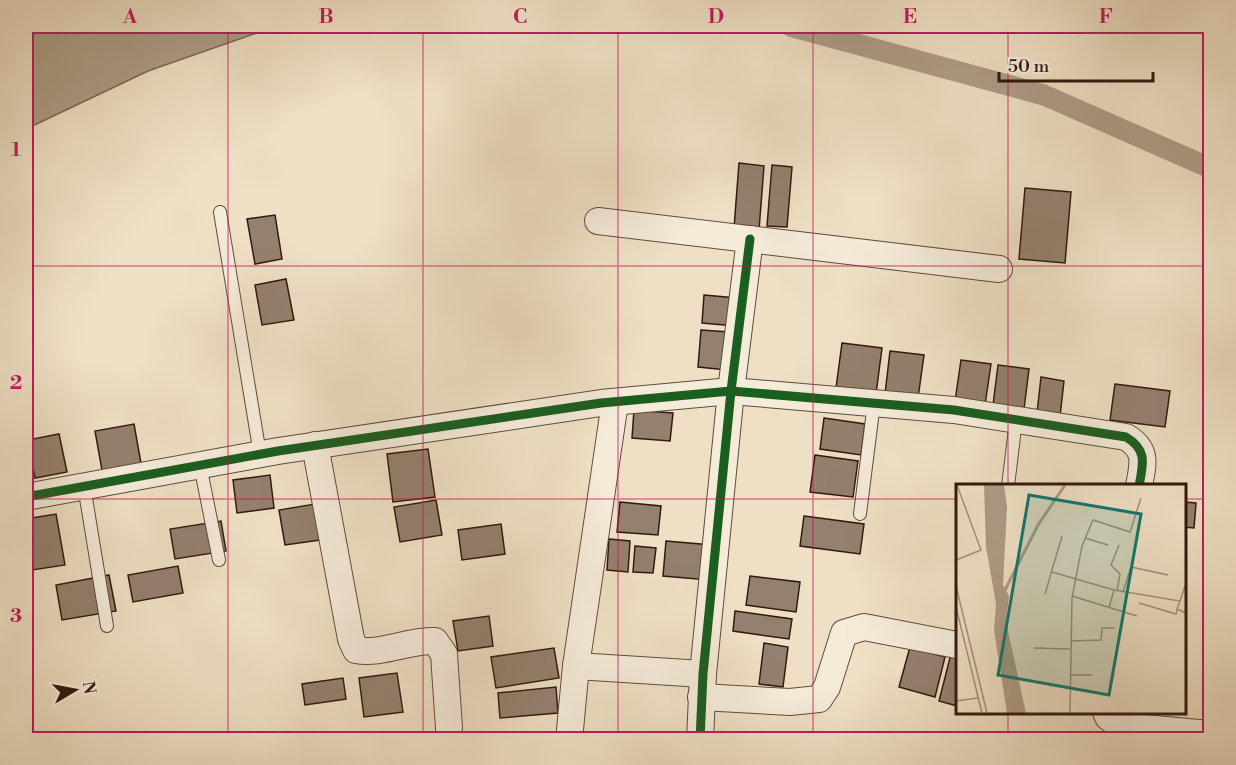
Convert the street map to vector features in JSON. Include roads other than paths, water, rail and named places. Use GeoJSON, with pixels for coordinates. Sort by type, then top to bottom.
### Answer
{"type":"FeatureCollection","features":[{"type":"Feature","properties":{"kind":"street"},"geometry":{"type":"LineString","coordinates":[[598,220],[999,269]]}},
{"type":"Feature","properties":{"kind":"street"},"geometry":{"type":"LineString","coordinates":[[700,740],[702,686],[750,239]]}},
{"type":"Feature","properties":{"kind":"street"},"geometry":{"type":"LineString","coordinates":[[26,497],[260,454],[615,402],[732,391],[954,410],[1126,437],[1136,443],[1142,453],[1144,463],[1139,484]]}},
{"type":"Feature","properties":{"kind":"street"},"geometry":{"type":"LineString","coordinates":[[569,740],[576,666],[615,402]]}},
{"type":"Feature","properties":{"kind":"street"},"geometry":{"type":"LineString","coordinates":[[315,446],[351,639],[356,650],[366,652],[420,640],[435,641],[444,654],[449,728]]}},
{"type":"Feature","properties":{"kind":"street"},"geometry":{"type":"LineString","coordinates":[[576,666],[790,702],[819,699],[827,687],[844,633],[864,627],[956,645]]}},
{"type":"Feature","properties":{"kind":"street"},"geometry":{"type":"LineString","coordinates":[[1107,714],[1121,726],[1210,734]]}},
{"type":"Feature","properties":{"kind":"lane"},"geometry":{"type":"LineString","coordinates":[[220,212],[260,454]]}},
{"type":"Feature","properties":{"kind":"lane"},"geometry":{"type":"LineString","coordinates":[[860,514],[874,403]]}},
{"type":"Feature","properties":{"kind":"lane"},"geometry":{"type":"LineString","coordinates":[[1008,484],[1016,420]]}},
{"type":"Feature","properties":{"kind":"lane"},"geometry":{"type":"LineString","coordinates":[[200,465],[219,560]]}},
{"type":"Feature","properties":{"kind":"lane"},"geometry":{"type":"LineString","coordinates":[[84,486],[107,626]]}},
{"type":"Feature","properties":{"kind":"waterway"},"geometry":{"type":"LineString","coordinates":[[790,26],[1044,95],[1210,168]]}}]}
